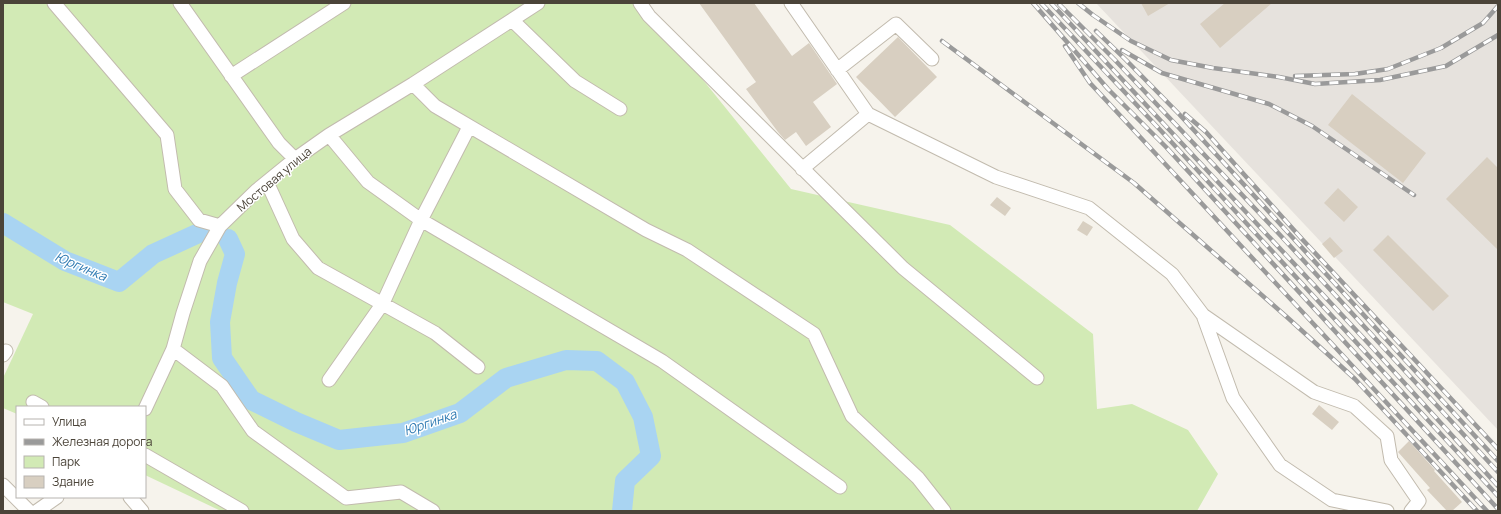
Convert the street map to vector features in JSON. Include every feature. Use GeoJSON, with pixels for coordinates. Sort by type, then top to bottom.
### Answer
{"type":"FeatureCollection","features":[{"type":"Feature","properties":{"kind":"street"},"geometry":{"type":"LineString","coordinates":[[54,3],[167,135],[175,189],[199,220],[220,226]]}},
{"type":"Feature","properties":{"kind":"street"},"geometry":{"type":"LineString","coordinates":[[180,3],[279,143],[295,159]]}},
{"type":"Feature","properties":{"kind":"street"},"geometry":{"type":"LineString","coordinates":[[231,76],[344,3]]}},
{"type":"Feature","properties":{"kind":"street","name":"Мостовая улица"},"geometry":{"type":"LineString","coordinates":[[146,407],[173,349],[200,262],[220,226],[267,182],[295,159],[329,135],[413,84],[538,3]]}},
{"type":"Feature","properties":{"kind":"street"},"geometry":{"type":"LineString","coordinates":[[640,3],[649,16],[903,268],[1037,378]]}},
{"type":"Feature","properties":{"kind":"street"},"geometry":{"type":"LineString","coordinates":[[791,3],[868,114],[996,177],[1089,208],[1172,274],[1204,315],[1314,392],[1354,406],[1387,436],[1391,460],[1419,501],[1411,511]]}},
{"type":"Feature","properties":{"kind":"street"},"geometry":{"type":"LineString","coordinates":[[512,20],[575,81],[620,109]]}},
{"type":"Feature","properties":{"kind":"street"},"geometry":{"type":"LineString","coordinates":[[837,70],[896,24],[932,59]]}},
{"type":"Feature","properties":{"kind":"street"},"geometry":{"type":"LineString","coordinates":[[413,84],[435,106],[646,230],[687,250],[814,334],[852,416],[918,478],[944,511]]}},
{"type":"Feature","properties":{"kind":"street"},"geometry":{"type":"LineString","coordinates":[[802,168],[868,114]]}},
{"type":"Feature","properties":{"kind":"street"},"geometry":{"type":"LineString","coordinates":[[330,380],[383,303],[421,220],[469,126]]}},
{"type":"Feature","properties":{"kind":"street"},"geometry":{"type":"LineString","coordinates":[[329,135],[368,182],[421,220],[662,361],[840,487]]}},
{"type":"Feature","properties":{"kind":"street"},"geometry":{"type":"LineString","coordinates":[[267,182],[293,239],[318,268],[435,333],[478,367]]}},
{"type":"Feature","properties":{"kind":"street"},"geometry":{"type":"LineString","coordinates":[[1204,315],[1233,398],[1280,465],[1332,500],[1387,511]]}},
{"type":"Feature","properties":{"kind":"street"},"geometry":{"type":"LineString","coordinates":[[173,349],[222,386],[253,431],[346,498],[401,492],[433,511]]}},
{"type":"Feature","properties":{"kind":"street"},"geometry":{"type":"LineString","coordinates":[[146,456],[242,511]]}},
{"type":"Feature","properties":{"kind":"street"},"geometry":{"type":"LineString","coordinates":[[3,485],[29,511]]}},
{"type":"Feature","properties":{"kind":"street"},"geometry":{"type":"LineString","coordinates":[[37,511],[56,498]]}},
{"type":"Feature","properties":{"kind":"street"},"geometry":{"type":"LineString","coordinates":[[131,498],[142,511]]}},
{"type":"Feature","properties":{"kind":"shaded area"},"geometry":{"type":"Polygon","coordinates":[[[1096,3],[1498,3],[1498,430],[1096,3]]]}},
{"type":"Feature","properties":{"kind":"green space"},"geometry":{"type":"Polygon","coordinates":[[[3,3],[641,3],[791,189],[950,225],[1093,334],[1097,409],[1132,404],[1188,430],[1218,474],[1197,511],[221,511],[146,475],[146,406],[16,406],[16,414],[3,408],[3,378],[33,314],[3,302],[3,3]]]}},
{"type":"Feature","properties":{"kind":"building"},"geometry":{"type":"Polygon","coordinates":[[[699,3],[754,3],[792,56],[809,43],[837,84],[813,102],[831,127],[806,146],[796,132],[785,140],[746,89],[756,82],[699,3]]]}},
{"type":"Feature","properties":{"kind":"building"},"geometry":{"type":"Polygon","coordinates":[[[1141,3],[1170,3],[1148,16],[1141,3]]]}},
{"type":"Feature","properties":{"kind":"building"},"geometry":{"type":"Polygon","coordinates":[[[1225,3],[1272,3],[1220,48],[1200,24],[1225,3]]]}},
{"type":"Feature","properties":{"kind":"building"},"geometry":{"type":"Polygon","coordinates":[[[898,37],[937,77],[895,117],[856,77],[898,37]]]}},
{"type":"Feature","properties":{"kind":"building"},"geometry":{"type":"Polygon","coordinates":[[[1352,94],[1426,153],[1403,183],[1328,125],[1352,94]]]}},
{"type":"Feature","properties":{"kind":"building"},"geometry":{"type":"Polygon","coordinates":[[[1487,157],[1498,168],[1498,250],[1446,199],[1487,157]]]}},
{"type":"Feature","properties":{"kind":"building"},"geometry":{"type":"Polygon","coordinates":[[[1338,188],[1358,207],[1344,222],[1324,203],[1338,188]]]}},
{"type":"Feature","properties":{"kind":"building"},"geometry":{"type":"Polygon","coordinates":[[[997,197],[1011,208],[1005,216],[990,205],[997,197]]]}},
{"type":"Feature","properties":{"kind":"building"},"geometry":{"type":"Polygon","coordinates":[[[1083,221],[1093,227],[1087,236],[1077,230],[1083,221]]]}},
{"type":"Feature","properties":{"kind":"building"},"geometry":{"type":"Polygon","coordinates":[[[1388,235],[1449,296],[1433,311],[1373,250],[1388,235]]]}},
{"type":"Feature","properties":{"kind":"building"},"geometry":{"type":"Polygon","coordinates":[[[1330,237],[1343,251],[1334,258],[1322,244],[1330,237]]]}},
{"type":"Feature","properties":{"kind":"building"},"geometry":{"type":"Polygon","coordinates":[[[1319,405],[1339,422],[1332,430],[1312,414],[1319,405]]]}},
{"type":"Feature","properties":{"kind":"building"},"geometry":{"type":"Polygon","coordinates":[[[1409,441],[1462,502],[1452,511],[1447,511],[1427,490],[1430,488],[1398,452],[1409,441]]]}},
{"type":"Feature","properties":{"kind":"waterway","name":"Юргинка"},"geometry":{"type":"LineString","coordinates":[[3,223],[65,261],[119,282],[153,254],[201,232]]}},
{"type":"Feature","properties":{"kind":"waterway","name":"Юргинка"},"geometry":{"type":"LineString","coordinates":[[228,239],[235,254],[227,283],[220,322],[222,358],[251,400],[296,422],[339,440],[403,433],[460,413],[506,378],[566,360],[597,361],[625,382],[643,417],[651,456],[625,481],[622,511]]}},
{"type":"Feature","properties":{"kind":"railway"},"geometry":{"type":"LineString","coordinates":[[1033,3],[1108,89],[1166,147],[1498,509]]}},
{"type":"Feature","properties":{"kind":"railway"},"geometry":{"type":"LineString","coordinates":[[1041,3],[1498,496]]}},
{"type":"Feature","properties":{"kind":"railway"},"geometry":{"type":"LineString","coordinates":[[1051,3],[1369,344],[1498,486]]}},
{"type":"Feature","properties":{"kind":"railway"},"geometry":{"type":"LineString","coordinates":[[1078,3],[1131,41],[1171,60],[1315,84],[1380,80],[1446,66],[1498,35]]}},
{"type":"Feature","properties":{"kind":"railway"},"geometry":{"type":"LineString","coordinates":[[1059,4],[1114,59],[1281,236],[1498,472]]}},
{"type":"Feature","properties":{"kind":"railway"},"geometry":{"type":"LineString","coordinates":[[1295,76],[1355,74],[1388,69],[1441,48],[1483,23],[1498,6]]}},
{"type":"Feature","properties":{"kind":"railway"},"geometry":{"type":"LineString","coordinates":[[1096,31],[1179,114],[1498,461]]}},
{"type":"Feature","properties":{"kind":"railway"},"geometry":{"type":"LineString","coordinates":[[942,41],[1134,183],[1288,318],[1355,379],[1477,511]]}},
{"type":"Feature","properties":{"kind":"railway"},"geometry":{"type":"LineString","coordinates":[[1065,46],[1090,83],[1487,511]]}},
{"type":"Feature","properties":{"kind":"railway"},"geometry":{"type":"LineString","coordinates":[[1122,50],[1162,73],[1269,104],[1312,126],[1414,195]]}},
{"type":"Feature","properties":{"kind":"railway"},"geometry":{"type":"LineString","coordinates":[[1185,114],[1206,132],[1302,239],[1498,449]]}}]}
